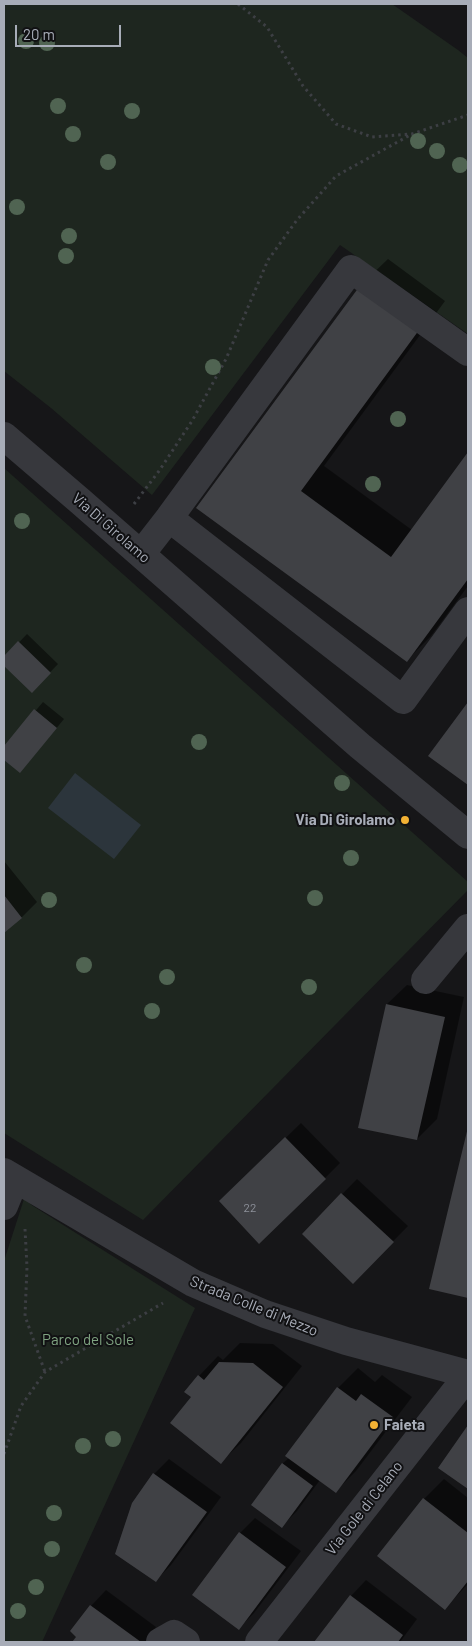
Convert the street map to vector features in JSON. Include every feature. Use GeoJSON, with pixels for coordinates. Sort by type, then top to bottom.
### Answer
{"type":"FeatureCollection","features":[{"type":"Feature","properties":{"kind":"street"},"geometry":{"type":"LineString","coordinates":[[141,554],[351,268],[468,352]]}},
{"type":"Feature","properties":{"kind":"street","name":"Via Di Girolamo"},"geometry":{"type":"LineString","coordinates":[[4,436],[360,746],[468,834]]}},
{"type":"Feature","properties":{"kind":"street"},"geometry":{"type":"LineString","coordinates":[[169,518],[403,700],[468,611]]}},
{"type":"Feature","properties":{"kind":"street"},"geometry":{"type":"LineString","coordinates":[[425,980],[468,928]]}},
{"type":"Feature","properties":{"kind":"street"},"geometry":{"type":"LineString","coordinates":[[4,1206],[16,1179]]}},
{"type":"Feature","properties":{"kind":"street","name":"Strada Colle di Mezzo"},"geometry":{"type":"LineString","coordinates":[[16,1179],[193,1283],[265,1314],[346,1341],[468,1374]]}},
{"type":"Feature","properties":{"kind":"street","name":"Via Gole di Celano"},"geometry":{"type":"LineString","coordinates":[[259,1642],[468,1374]]}},
{"type":"Feature","properties":{"kind":"street"},"geometry":{"type":"LineString","coordinates":[[160,1642],[174,1634],[186,1642]]}},
{"type":"Feature","properties":{"kind":"path"},"geometry":{"type":"LineString","coordinates":[[238,4],[267,27],[303,86],[336,124],[372,136],[412,134]]}},
{"type":"Feature","properties":{"kind":"path"},"geometry":{"type":"LineString","coordinates":[[114,531],[159,471],[192,421],[226,359],[268,260],[297,220],[336,176],[412,134],[468,115]]}},
{"type":"Feature","properties":{"kind":"path"},"geometry":{"type":"LineString","coordinates":[[16,1179],[24,1199],[27,1267],[25,1316],[45,1372]]}},
{"type":"Feature","properties":{"kind":"path"},"geometry":{"type":"LineString","coordinates":[[4,1454],[21,1406],[45,1372],[176,1296],[193,1283]]}},
{"type":"Feature","properties":{"kind":"green space"},"geometry":{"type":"Polygon","coordinates":[[[4,4],[392,4],[458,50],[468,58],[468,334],[340,245],[152,495],[51,408],[4,371],[4,4]]]}},
{"type":"Feature","properties":{"kind":"green space"},"geometry":{"type":"Polygon","coordinates":[[[4,468],[468,882],[468,890],[143,1220],[4,1133],[4,468]]]}},
{"type":"Feature","properties":{"kind":"green space","name":"Parco del Sole"},"geometry":{"type":"Polygon","coordinates":[[[24,1199],[195,1308],[42,1642],[4,1642],[4,1261],[24,1199]]]}},
{"type":"Feature","properties":{"kind":"shaded area"},"geometry":{"type":"Polygon","coordinates":[[[75,773],[141,825],[114,859],[48,808],[75,773]]]}},
{"type":"Feature","properties":{"kind":"building"},"geometry":{"type":"Polygon","coordinates":[[[362,283],[422,326],[301,491],[391,557],[468,452],[468,579],[407,662],[196,508],[362,283]]]}},
{"type":"Feature","properties":{"kind":"building"},"geometry":{"type":"Polygon","coordinates":[[[18,641],[51,673],[32,693],[4,666],[4,656],[18,641]]]}},
{"type":"Feature","properties":{"kind":"building"},"geometry":{"type":"Polygon","coordinates":[[[468,702],[468,785],[428,756],[468,702]]]}},
{"type":"Feature","properties":{"kind":"building"},"geometry":{"type":"Polygon","coordinates":[[[34,709],[57,728],[20,773],[4,760],[4,746],[34,709]]]}},
{"type":"Feature","properties":{"kind":"building"},"geometry":{"type":"Polygon","coordinates":[[[4,895],[22,918],[4,933],[4,895]]]}},
{"type":"Feature","properties":{"kind":"building"},"geometry":{"type":"Polygon","coordinates":[[[386,1004],[445,1017],[417,1140],[358,1128],[386,1004]]]}},
{"type":"Feature","properties":{"kind":"building"},"geometry":{"type":"Polygon","coordinates":[[[468,1127],[468,1298],[429,1289],[468,1127]]]}},
{"type":"Feature","properties":{"kind":"building"},"geometry":{"type":"Polygon","coordinates":[[[285,1137],[326,1179],[259,1244],[219,1201],[285,1137]]]}},
{"type":"Feature","properties":{"kind":"building"},"geometry":{"type":"Polygon","coordinates":[[[341,1193],[394,1242],[353,1284],[302,1234],[341,1193]]]}},
{"type":"Feature","properties":{"kind":"building"},"geometry":{"type":"Polygon","coordinates":[[[219,1362],[253,1363],[283,1387],[221,1464],[170,1423],[191,1397],[184,1392],[198,1375],[204,1380],[219,1362]]]}},
{"type":"Feature","properties":{"kind":"building"},"geometry":{"type":"Polygon","coordinates":[[[337,1387],[356,1401],[361,1394],[393,1417],[336,1493],[285,1456],[337,1387]]]}},
{"type":"Feature","properties":{"kind":"building"},"geometry":{"type":"Polygon","coordinates":[[[468,1425],[468,1489],[438,1468],[468,1425]]]}},
{"type":"Feature","properties":{"kind":"building"},"geometry":{"type":"Polygon","coordinates":[[[282,1463],[313,1486],[282,1528],[251,1505],[282,1463]]]}},
{"type":"Feature","properties":{"kind":"building"},"geometry":{"type":"Polygon","coordinates":[[[153,1473],[207,1512],[156,1582],[115,1554],[132,1503],[153,1473]]]}},
{"type":"Feature","properties":{"kind":"building"},"geometry":{"type":"Polygon","coordinates":[[[423,1498],[468,1533],[468,1581],[445,1610],[377,1556],[423,1498]]]}},
{"type":"Feature","properties":{"kind":"building"},"geometry":{"type":"Polygon","coordinates":[[[239,1532],[286,1567],[239,1630],[192,1595],[239,1532]]]}},
{"type":"Feature","properties":{"kind":"building"},"geometry":{"type":"Polygon","coordinates":[[[350,1595],[403,1635],[398,1642],[314,1642],[350,1595]]]}},
{"type":"Feature","properties":{"kind":"building"},"geometry":{"type":"Polygon","coordinates":[[[90,1605],[141,1642],[72,1642],[76,1637],[70,1631],[90,1605]]]}},
{"type":"Feature","properties":{"kind":"place","name":"Via Di Girolamo"},"geometry":{"type":"Point","coordinates":[405,820]}},
{"type":"Feature","properties":{"kind":"place","name":"Faieta"},"geometry":{"type":"Point","coordinates":[374,1425]}}]}
